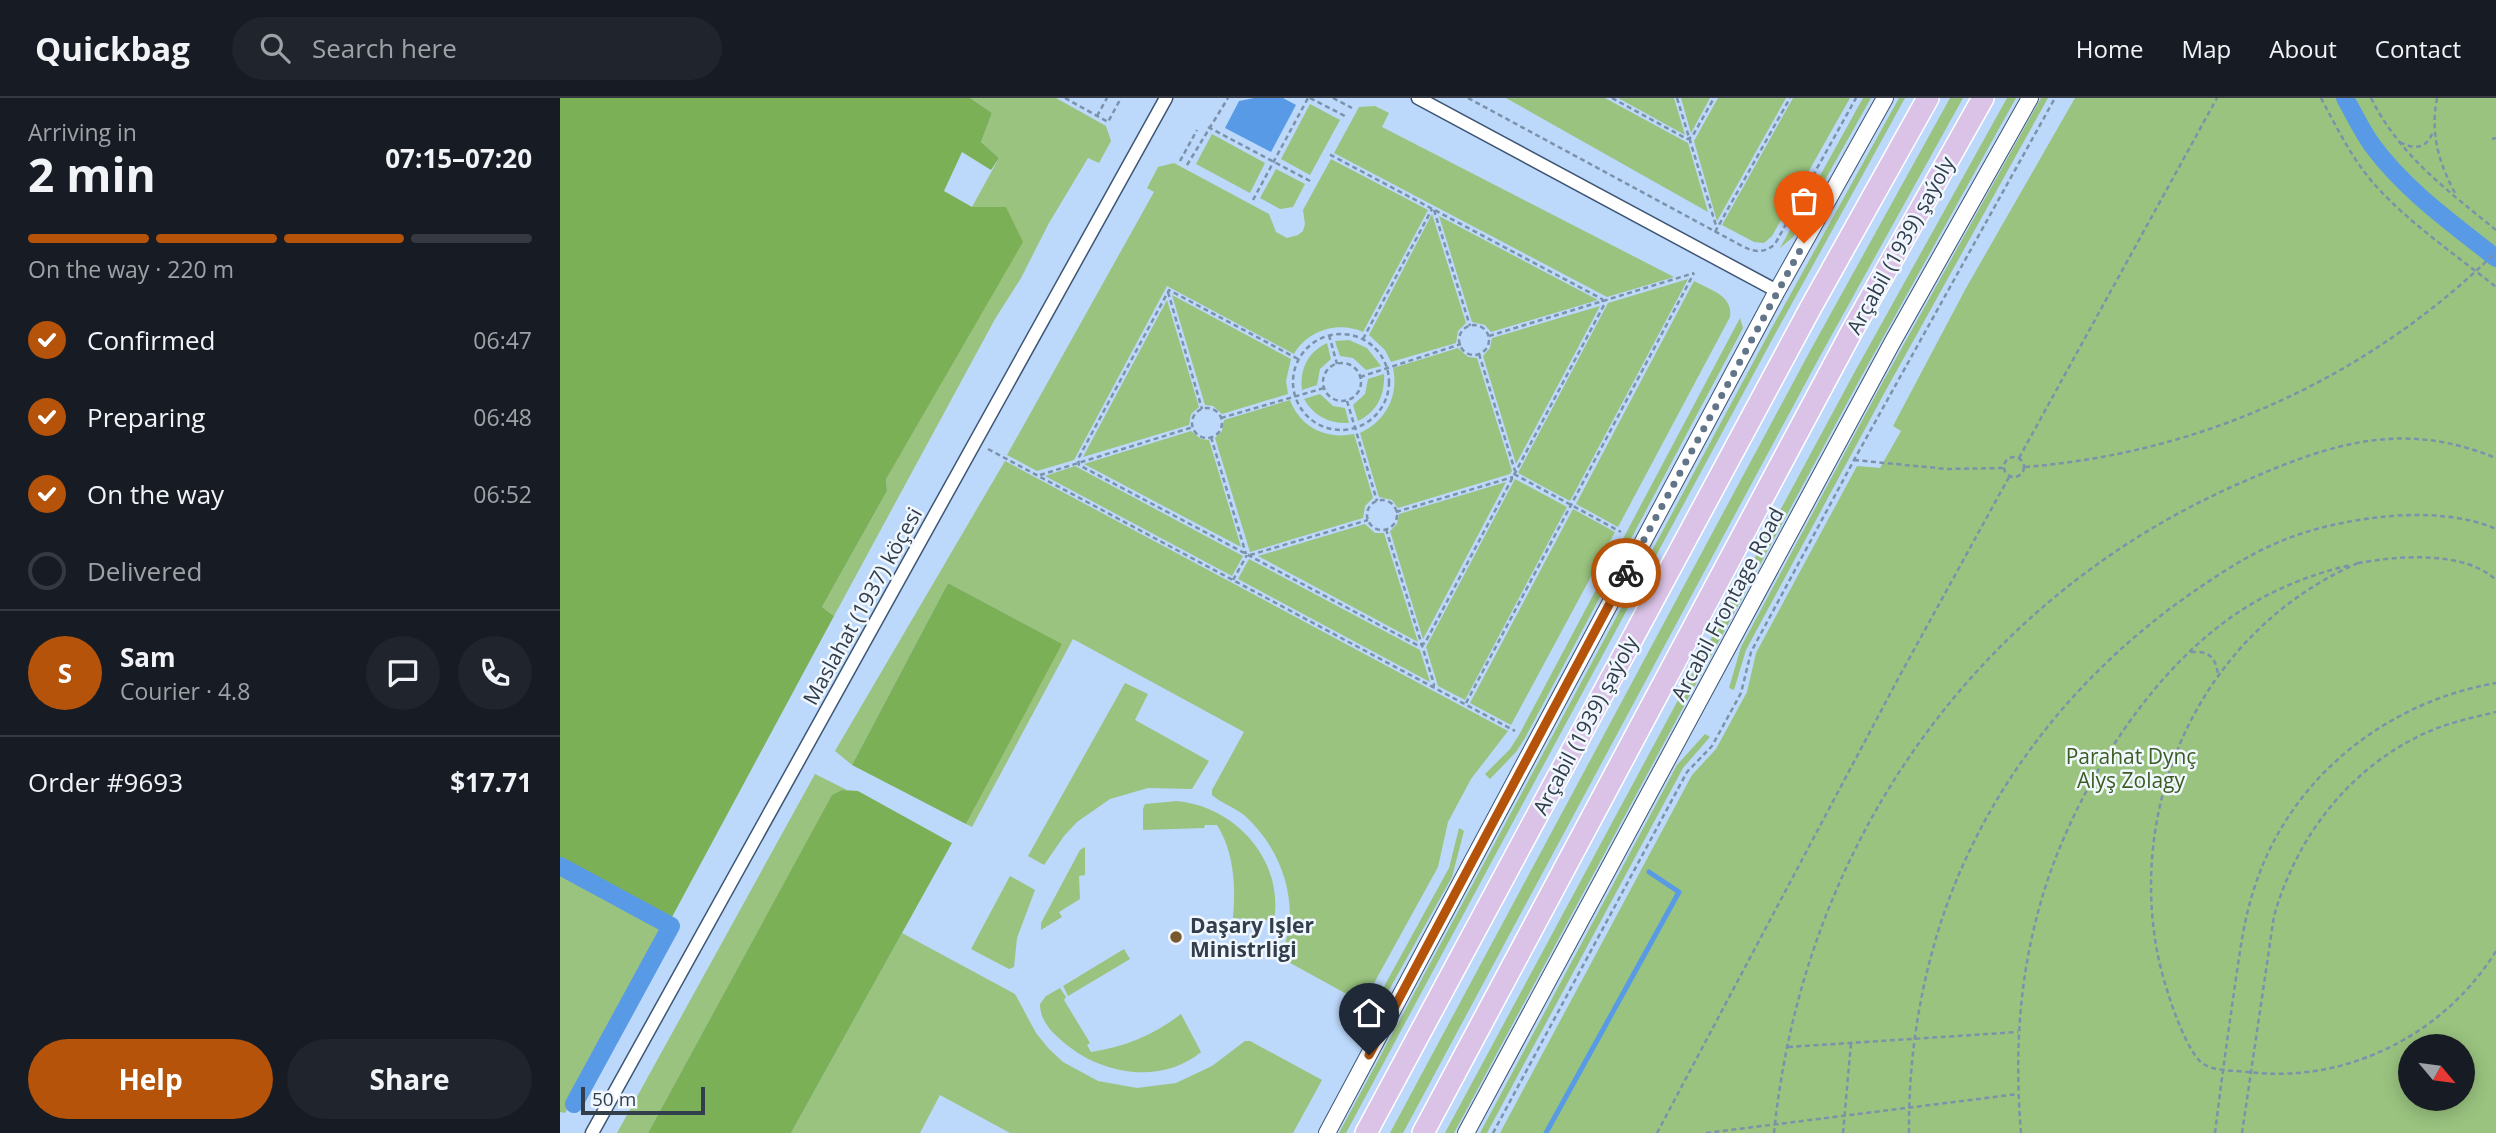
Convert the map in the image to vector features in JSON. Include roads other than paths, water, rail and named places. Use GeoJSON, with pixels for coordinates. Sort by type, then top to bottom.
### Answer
{"type":"FeatureCollection","features":[{"type":"Feature","properties":{"kind":"main road","name":"Arçabil (1939) şaýoly"},"geometry":{"type":"LineString","coordinates":[[1366,1133],[1804,319],[1928,98]]}},
{"type":"Feature","properties":{"kind":"main road","name":"Arçabil (1939) şaýoly"},"geometry":{"type":"LineString","coordinates":[[1423,1133],[1853,329],[1983,98]]}},
{"type":"Feature","properties":{"kind":"street","name":"Maslahat (1937) köçesi"},"geometry":{"type":"LineString","coordinates":[[592,1133],[1166,98]]}},
{"type":"Feature","properties":{"kind":"street"},"geometry":{"type":"LineString","coordinates":[[1418,98],[1777,291]]}},
{"type":"Feature","properties":{"kind":"street"},"geometry":{"type":"LineString","coordinates":[[1327,1133],[1777,291],[1885,98]]}},
{"type":"Feature","properties":{"kind":"street","name":"Arcabil Frontage Road"},"geometry":{"type":"LineString","coordinates":[[1466,1133],[1892,343],[2030,98]]}},
{"type":"Feature","properties":{"kind":"water"},"geometry":{"type":"Polygon","coordinates":[[[1283,98],[1296,105],[1271,152],[1225,128],[1239,101],[1283,98]]]}},
{"type":"Feature","properties":{"kind":"waterway"},"geometry":{"type":"LineString","coordinates":[[2345,98],[2372,145],[2399,177],[2430,206],[2496,258]]}},
{"type":"Feature","properties":{"kind":"waterway"},"geometry":{"type":"LineString","coordinates":[[560,866],[671,926],[574,1104]]}},
{"type":"Feature","properties":{"kind":"waterway"},"geometry":{"type":"LineString","coordinates":[[1546,1133],[1679,892],[1649,872]]}},
{"type":"Feature","properties":{"kind":"place","name":"Daşary Işler Ministrligi"},"geometry":{"type":"Point","coordinates":[1176,937]}},
{"type":"Feature","properties":{"kind":"park label","name":"Parahat Dynç Alyş Zolagy"},"geometry":{"type":"Point","coordinates":[2131,768]}}]}
